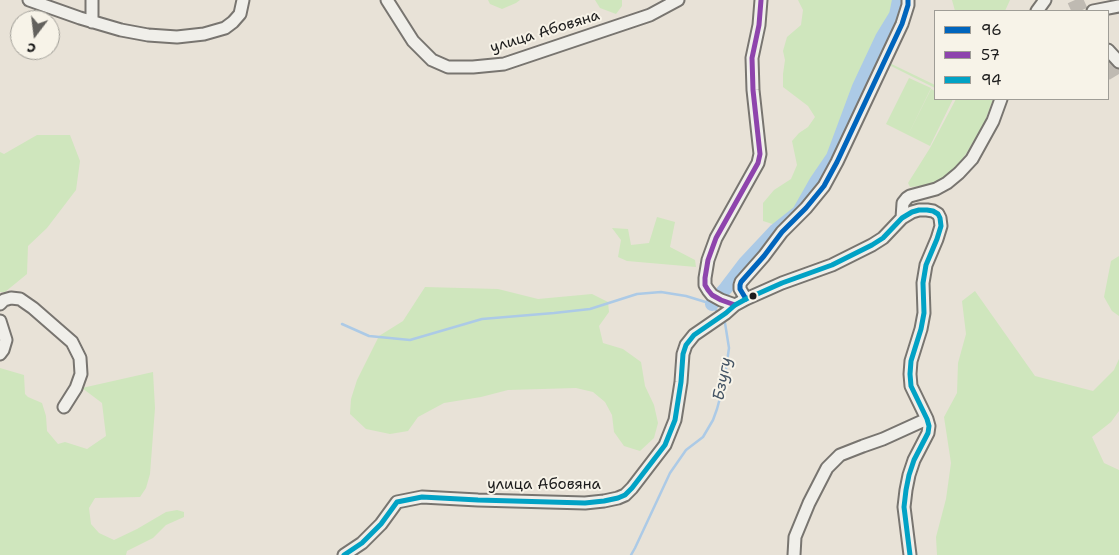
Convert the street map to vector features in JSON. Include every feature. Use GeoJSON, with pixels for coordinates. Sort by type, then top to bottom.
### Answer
{"type":"FeatureCollection","features":[{"type":"Feature","properties":{"kind":"street"},"geometry":{"type":"LineString","coordinates":[[29,0],[121,30],[177,37],[204,34],[225,28],[240,14],[243,0]]}},
{"type":"Feature","properties":{"kind":"street"},"geometry":{"type":"LineString","coordinates":[[92,0],[92,22]]}},
{"type":"Feature","properties":{"kind":"street","name":"улица Абовяна"},"geometry":{"type":"LineString","coordinates":[[388,0],[413,41],[432,60],[448,67],[464,67],[504,64],[642,17],[678,0]]}},
{"type":"Feature","properties":{"kind":"street"},"geometry":{"type":"LineString","coordinates":[[735,305],[717,297],[708,290],[705,285],[705,278],[708,260],[716,238],[753,173],[760,154],[753,90],[752,58],[759,25],[761,0]]}},
{"type":"Feature","properties":{"kind":"street"},"geometry":{"type":"LineString","coordinates":[[746,299],[740,289],[741,282],[782,232],[806,208],[824,186],[902,24],[908,0]]}},
{"type":"Feature","properties":{"kind":"street"},"geometry":{"type":"LineString","coordinates":[[1098,10],[1119,6]]}},
{"type":"Feature","properties":{"kind":"street"},"geometry":{"type":"LineString","coordinates":[[1109,51],[1119,62]]}},
{"type":"Feature","properties":{"kind":"street","name":"улица Абовяна"},"geometry":{"type":"LineString","coordinates":[[902,218],[903,203],[907,198],[936,189],[947,183],[972,159],[993,121],[1001,100]]}},
{"type":"Feature","properties":{"kind":"street","name":"улица Абовяна"},"geometry":{"type":"LineString","coordinates":[[344,555],[362,543],[397,502],[422,497],[585,502],[604,501],[625,495],[665,445],[675,420],[683,354],[686,345],[694,335],[746,299],[782,282],[832,265],[872,245],[883,238],[902,218],[919,210],[933,211],[938,214],[942,226],[926,265],[923,283],[924,313],[911,361],[911,386],[927,419]]}},
{"type":"Feature","properties":{"kind":"street"},"geometry":{"type":"LineString","coordinates":[[0,304],[4,300],[11,298],[20,299],[72,342],[80,358],[81,374],[76,388],[64,407]]}},
{"type":"Feature","properties":{"kind":"street"},"geometry":{"type":"LineString","coordinates":[[0,322],[6,340],[0,354]]}},
{"type":"Feature","properties":{"kind":"street"},"geometry":{"type":"LineString","coordinates":[[794,555],[795,537],[809,503],[827,468],[840,455],[883,439],[927,419],[928,433],[914,460],[906,490],[904,507],[910,555]]}},
{"type":"Feature","properties":{"kind":"green space"},"geometry":{"type":"Polygon","coordinates":[[[488,0],[520,0],[502,9],[490,4],[488,0]]]}},
{"type":"Feature","properties":{"kind":"green space"},"geometry":{"type":"Polygon","coordinates":[[[595,0],[622,0],[622,6],[616,14],[600,8],[595,0]]]}},
{"type":"Feature","properties":{"kind":"green space"},"geometry":{"type":"Polygon","coordinates":[[[798,0],[895,0],[895,9],[877,57],[934,85],[934,88],[877,59],[825,179],[782,227],[763,221],[763,203],[774,190],[791,179],[797,165],[792,141],[808,127],[815,117],[808,106],[783,87],[785,60],[783,51],[787,37],[801,25],[803,10],[798,0]]]}},
{"type":"Feature","properties":{"kind":"green space"},"geometry":{"type":"Polygon","coordinates":[[[952,0],[1010,0],[1005,10],[955,10],[952,0]]]}},
{"type":"Feature","properties":{"kind":"green space"},"geometry":{"type":"Polygon","coordinates":[[[909,78],[931,88],[908,135],[886,124],[909,78]]]}},
{"type":"Feature","properties":{"kind":"green space"},"geometry":{"type":"Polygon","coordinates":[[[931,89],[934,90],[934,100],[953,100],[930,146],[908,135],[931,89]]]}},
{"type":"Feature","properties":{"kind":"green space"},"geometry":{"type":"Polygon","coordinates":[[[955,100],[993,100],[985,121],[966,154],[951,173],[936,182],[910,187],[908,183],[930,148],[955,100]]]}},
{"type":"Feature","properties":{"kind":"green space"},"geometry":{"type":"Polygon","coordinates":[[[37,135],[70,135],[80,161],[76,190],[47,228],[28,246],[27,274],[5,292],[0,292],[0,152],[4,154],[37,135]]]}},
{"type":"Feature","properties":{"kind":"green space"},"geometry":{"type":"Polygon","coordinates":[[[657,217],[675,222],[670,247],[695,260],[696,267],[627,261],[618,257],[621,240],[612,228],[628,229],[631,245],[649,243],[657,217]]]}},
{"type":"Feature","properties":{"kind":"green space"},"geometry":{"type":"Polygon","coordinates":[[[1119,256],[1119,316],[1112,311],[1104,297],[1111,261],[1119,256]]]}},
{"type":"Feature","properties":{"kind":"green space"},"geometry":{"type":"Polygon","coordinates":[[[425,287],[498,289],[538,299],[592,294],[608,302],[609,312],[599,326],[603,343],[623,349],[641,362],[645,386],[654,405],[658,423],[654,438],[640,451],[624,446],[614,432],[612,415],[605,402],[593,392],[576,388],[508,390],[444,403],[418,417],[408,431],[390,434],[366,429],[350,414],[351,399],[357,380],[379,336],[403,321],[425,287]]]}},
{"type":"Feature","properties":{"kind":"green space"},"geometry":{"type":"Polygon","coordinates":[[[975,291],[1035,376],[1093,391],[1114,370],[1119,359],[1119,411],[1111,422],[1092,437],[1104,463],[1119,470],[1119,555],[937,555],[936,537],[946,499],[951,463],[944,417],[957,393],[958,363],[966,334],[962,301],[975,291]]]}},
{"type":"Feature","properties":{"kind":"green space"},"geometry":{"type":"Polygon","coordinates":[[[0,368],[24,375],[25,394],[42,403],[46,416],[47,431],[58,444],[65,442],[87,449],[106,436],[102,403],[82,388],[153,372],[155,408],[150,474],[146,488],[140,497],[95,498],[89,508],[91,524],[99,533],[114,540],[166,512],[177,510],[184,512],[184,517],[166,525],[153,538],[127,551],[126,555],[0,555],[0,368]]]}},
{"type":"Feature","properties":{"kind":"waterway","name":"Бзугу"},"geometry":{"type":"LineString","coordinates":[[712,304],[745,263],[775,231],[799,212],[833,157],[859,87],[882,38],[896,15],[899,0]]}},
{"type":"Feature","properties":{"kind":"waterway"},"geometry":{"type":"LineString","coordinates":[[342,324],[369,336],[410,340],[482,319],[590,309],[637,294],[661,292],[686,296],[712,304],[718,313]]}},
{"type":"Feature","properties":{"kind":"waterway","name":"Бзугу"},"geometry":{"type":"LineString","coordinates":[[631,555],[670,473],[686,450],[703,437],[713,420],[724,383],[729,348],[725,323],[722,320]]}},
{"type":"Feature","properties":{"kind":"tunnel"},"geometry":{"type":"LineString","coordinates":[[1075,0],[1080,10]]}},
{"type":"Feature","properties":{"kind":"tunnel"},"geometry":{"type":"LineString","coordinates":[[1109,64],[1119,80]]}},
{"type":"Feature","properties":{"kind":"transit line","name":"57"},"geometry":{"type":"LineString","coordinates":[[735,305],[712,295],[705,285],[705,278],[708,260],[716,238],[758,163],[760,154],[753,90],[752,58],[759,25],[761,0]]}},
{"type":"Feature","properties":{"kind":"transit line","name":"96"},"geometry":{"type":"LineString","coordinates":[[746,299],[740,289],[741,282],[782,232],[806,208],[824,186],[902,24],[908,0]]}},
{"type":"Feature","properties":{"kind":"transit line","name":"94"},"geometry":{"type":"LineString","coordinates":[[344,555],[362,543],[381,524],[397,502],[422,497],[585,503],[604,501],[625,495],[665,445],[675,420],[683,354],[686,345],[694,335],[746,299],[782,283],[832,265],[883,238],[902,218],[912,212],[927,210],[938,214],[941,226],[926,265],[923,283],[924,313],[911,361],[911,386],[929,426],[928,433],[914,460],[906,490],[904,507],[910,555]]}}]}
